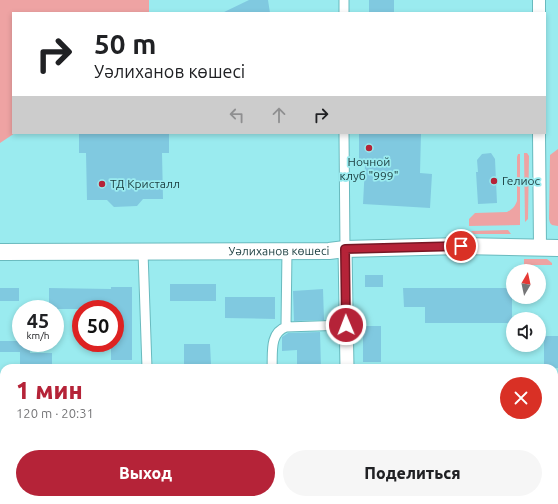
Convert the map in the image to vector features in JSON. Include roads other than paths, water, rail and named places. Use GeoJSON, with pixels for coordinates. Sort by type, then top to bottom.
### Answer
{"type":"FeatureCollection","features":[{"type":"Feature","properties":{"kind":"highway","name":"Уәлиханов көшесі"},"geometry":{"type":"LineString","coordinates":[[0,252],[329,251],[345,249],[461,246],[558,248]]}},
{"type":"Feature","properties":{"kind":"highway"},"geometry":{"type":"LineString","coordinates":[[0,248],[331,247],[345,249]]}},
{"type":"Feature","properties":{"kind":"main road"},"geometry":{"type":"LineString","coordinates":[[345,249],[347,364]]}},
{"type":"Feature","properties":{"kind":"street"},"geometry":{"type":"LineString","coordinates":[[344,0],[344,12]]}},
{"type":"Feature","properties":{"kind":"street"},"geometry":{"type":"LineString","coordinates":[[539,0],[539,12]]}},
{"type":"Feature","properties":{"kind":"street"},"geometry":{"type":"LineString","coordinates":[[344,134],[345,249]]}},
{"type":"Feature","properties":{"kind":"street"},"geometry":{"type":"LineString","coordinates":[[539,134],[540,248]]}},
{"type":"Feature","properties":{"kind":"street"},"geometry":{"type":"LineString","coordinates":[[286,327],[287,251]]}},
{"type":"Feature","properties":{"kind":"street"},"geometry":{"type":"LineString","coordinates":[[143,252],[147,364]]}},
{"type":"Feature","properties":{"kind":"street"},"geometry":{"type":"LineString","coordinates":[[272,364],[273,339],[280,329],[286,327],[346,325]]}},
{"type":"Feature","properties":{"kind":"place","name":"Ночной клуб \"999\""},"geometry":{"type":"Point","coordinates":[369,148]}},
{"type":"Feature","properties":{"kind":"place","name":"Гелиос"},"geometry":{"type":"Point","coordinates":[494,181]}},
{"type":"Feature","properties":{"kind":"place","name":"ТД Кристалл"},"geometry":{"type":"Point","coordinates":[102,184]}}]}
